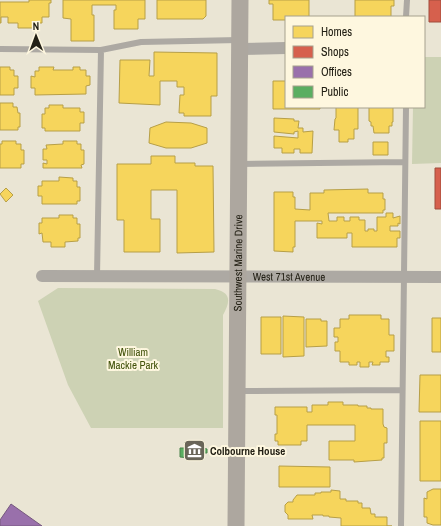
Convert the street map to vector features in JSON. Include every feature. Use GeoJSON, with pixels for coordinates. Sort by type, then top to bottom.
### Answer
{"type":"FeatureCollection","features":[{"type":"Feature","properties":{"kind":"street","name":"Southwest Marine Drive"},"geometry":{"type":"LineString","coordinates":[[236,526],[240,164],[240,0]]}},
{"type":"Feature","properties":{"kind":"street"},"geometry":{"type":"LineString","coordinates":[[239,45],[285,48]]}},
{"type":"Feature","properties":{"kind":"street","name":"West 71st Avenue"},"geometry":{"type":"LineString","coordinates":[[42,276],[239,278],[441,277]]}},
{"type":"Feature","properties":{"kind":"lane"},"geometry":{"type":"LineString","coordinates":[[406,16],[407,0]]}},
{"type":"Feature","properties":{"kind":"lane"},"geometry":{"type":"LineString","coordinates":[[0,49],[101,50],[141,42],[239,45]]}},
{"type":"Feature","properties":{"kind":"lane"},"geometry":{"type":"LineString","coordinates":[[97,276],[101,50]]}},
{"type":"Feature","properties":{"kind":"lane"},"geometry":{"type":"LineString","coordinates":[[401,526],[406,108]]}},
{"type":"Feature","properties":{"kind":"lane"},"geometry":{"type":"LineString","coordinates":[[240,164],[405,162]]}},
{"type":"Feature","properties":{"kind":"lane"},"geometry":{"type":"LineString","coordinates":[[238,391],[402,390]]}},
{"type":"Feature","properties":{"kind":"green space"},"geometry":{"type":"Polygon","coordinates":[[[425,57],[441,57],[441,163],[412,164],[413,108],[425,108],[425,57]]]}},
{"type":"Feature","properties":{"kind":"green space","name":"William Mackie Park"},"geometry":{"type":"Polygon","coordinates":[[[58,288],[215,289],[224,293],[227,296],[228,302],[223,315],[223,428],[91,428],[68,385],[38,301],[58,288]]]}},
{"type":"Feature","properties":{"kind":"building: Homes"},"geometry":{"type":"Polygon","coordinates":[[[29,0],[51,0],[51,3],[49,3],[49,17],[42,17],[42,23],[36,23],[36,28],[18,28],[18,23],[8,23],[8,17],[1,17],[0,23],[0,2],[29,2],[29,0]]]}},
{"type":"Feature","properties":{"kind":"building: Homes"},"geometry":{"type":"Polygon","coordinates":[[[63,0],[145,0],[145,19],[138,19],[138,29],[114,29],[114,10],[116,10],[116,5],[92,5],[92,15],[94,15],[94,41],[71,41],[71,19],[63,18],[63,0]]]}},
{"type":"Feature","properties":{"kind":"building: Homes"},"geometry":{"type":"Polygon","coordinates":[[[157,0],[206,0],[206,16],[203,19],[157,19],[157,0]]]}},
{"type":"Feature","properties":{"kind":"building: Homes"},"geometry":{"type":"Polygon","coordinates":[[[269,0],[309,0],[309,16],[285,16],[285,20],[273,20],[273,4],[269,4],[269,0]]]}},
{"type":"Feature","properties":{"kind":"building: Homes"},"geometry":{"type":"Polygon","coordinates":[[[355,0],[394,0],[394,6],[391,6],[391,16],[355,16],[355,0]]]}},
{"type":"Feature","properties":{"kind":"building: Homes"},"geometry":{"type":"Polygon","coordinates":[[[154,52],[217,53],[217,96],[211,96],[211,116],[184,116],[184,113],[179,113],[180,95],[184,95],[184,87],[177,87],[177,81],[160,81],[160,105],[119,103],[120,60],[150,60],[149,76],[154,76],[154,52]]]}},
{"type":"Feature","properties":{"kind":"building: Homes"},"geometry":{"type":"Polygon","coordinates":[[[0,67],[10,67],[10,70],[14,70],[14,76],[18,76],[18,88],[14,88],[14,95],[0,95],[0,67]]]}},
{"type":"Feature","properties":{"kind":"building: Homes"},"geometry":{"type":"Polygon","coordinates":[[[39,67],[54,67],[53,70],[73,70],[73,67],[80,67],[80,70],[86,70],[86,76],[90,76],[90,85],[86,86],[86,94],[35,95],[35,88],[31,88],[31,76],[35,77],[35,71],[39,71],[39,67]]]}},
{"type":"Feature","properties":{"kind":"building: Homes"},"geometry":{"type":"Polygon","coordinates":[[[273,81],[285,81],[285,108],[320,108],[320,109],[273,109],[273,81]]]}},
{"type":"Feature","properties":{"kind":"building: Homes"},"geometry":{"type":"Polygon","coordinates":[[[0,103],[13,103],[13,107],[17,107],[18,113],[20,113],[20,127],[18,127],[18,130],[0,130],[0,103]]]}},
{"type":"Feature","properties":{"kind":"building: Homes"},"geometry":{"type":"Polygon","coordinates":[[[49,105],[63,105],[63,108],[80,108],[80,112],[84,112],[84,123],[80,123],[80,131],[45,131],[45,128],[42,128],[42,114],[45,114],[45,108],[49,108],[49,105]]]}},
{"type":"Feature","properties":{"kind":"building: Homes"},"geometry":{"type":"Polygon","coordinates":[[[336,108],[358,108],[358,129],[354,129],[354,139],[348,139],[348,142],[339,142],[339,130],[334,130],[336,108]]]}},
{"type":"Feature","properties":{"kind":"building: Homes"},"geometry":{"type":"Polygon","coordinates":[[[369,108],[393,108],[393,122],[392,126],[389,126],[389,133],[374,133],[373,126],[371,126],[371,122],[369,121],[369,108]]]}},
{"type":"Feature","properties":{"kind":"building: Homes"},"geometry":{"type":"Polygon","coordinates":[[[274,118],[294,119],[294,121],[299,121],[298,128],[303,128],[303,132],[313,131],[312,153],[300,153],[300,149],[294,149],[294,153],[282,153],[282,148],[274,148],[274,136],[298,138],[298,131],[294,132],[294,134],[274,132],[274,118]]]}},
{"type":"Feature","properties":{"kind":"building: Homes"},"geometry":{"type":"Polygon","coordinates":[[[166,122],[191,123],[207,128],[207,143],[191,148],[166,148],[149,143],[150,128],[166,122]]]}},
{"type":"Feature","properties":{"kind":"building: Homes"},"geometry":{"type":"Polygon","coordinates":[[[2,141],[16,141],[16,144],[21,144],[21,150],[24,150],[24,164],[21,164],[21,168],[0,168],[0,144],[2,144],[2,141]]]}},
{"type":"Feature","properties":{"kind":"building: Homes"},"geometry":{"type":"Polygon","coordinates":[[[63,141],[77,141],[77,144],[81,144],[81,150],[84,150],[84,164],[81,165],[82,168],[43,168],[43,163],[47,164],[47,160],[43,160],[43,149],[47,149],[46,145],[63,144],[63,141]]]}},
{"type":"Feature","properties":{"kind":"building: Homes"},"geometry":{"type":"Polygon","coordinates":[[[373,142],[388,142],[388,155],[373,155],[373,142]]]}},
{"type":"Feature","properties":{"kind":"building: Homes"},"geometry":{"type":"Polygon","coordinates":[[[151,156],[175,156],[175,163],[195,163],[195,166],[213,166],[214,252],[177,253],[177,190],[151,190],[151,219],[160,219],[160,252],[124,252],[124,220],[117,220],[117,164],[151,164],[151,156]]]}},
{"type":"Feature","properties":{"kind":"building: Homes"},"geometry":{"type":"Polygon","coordinates":[[[59,177],[73,178],[73,181],[77,181],[77,187],[80,187],[80,201],[77,201],[77,204],[42,204],[42,196],[38,196],[38,186],[42,186],[42,181],[59,181],[59,177]]]}},
{"type":"Feature","properties":{"kind":"building: Homes"},"geometry":{"type":"Polygon","coordinates":[[[6,188],[13,195],[6,202],[0,194],[6,188]]]}},
{"type":"Feature","properties":{"kind":"building: Homes"},"geometry":{"type":"Polygon","coordinates":[[[368,189],[368,193],[383,193],[383,199],[385,199],[385,210],[383,210],[383,213],[328,213],[329,221],[337,221],[337,217],[344,217],[344,221],[350,221],[350,217],[359,217],[359,220],[365,220],[365,231],[368,231],[368,229],[374,229],[374,231],[377,231],[377,217],[386,217],[386,213],[393,213],[393,218],[400,216],[400,224],[398,223],[398,226],[390,226],[390,231],[400,231],[400,238],[397,238],[397,247],[352,247],[352,233],[347,233],[347,238],[317,238],[317,223],[322,224],[322,221],[295,221],[295,247],[293,247],[293,252],[274,251],[274,192],[293,192],[293,197],[295,197],[295,209],[310,210],[310,193],[324,193],[324,190],[368,189]]]}},
{"type":"Feature","properties":{"kind":"building: Homes"},"geometry":{"type":"Polygon","coordinates":[[[59,215],[73,215],[73,218],[77,218],[77,224],[80,224],[80,238],[78,238],[78,241],[65,242],[65,247],[51,247],[51,242],[43,242],[42,233],[39,234],[39,223],[42,223],[42,218],[59,218],[59,215]]]}},
{"type":"Feature","properties":{"kind":"building: Homes"},"geometry":{"type":"Polygon","coordinates":[[[349,315],[381,315],[381,319],[389,319],[389,335],[394,335],[394,351],[386,351],[386,357],[389,357],[389,362],[380,362],[380,365],[372,365],[373,362],[369,362],[369,367],[360,367],[360,362],[357,362],[357,365],[349,365],[349,362],[340,362],[340,351],[335,351],[335,342],[338,342],[338,337],[334,337],[334,328],[340,328],[340,319],[349,319],[349,315]]]}},
{"type":"Feature","properties":{"kind":"building: Homes"},"geometry":{"type":"Polygon","coordinates":[[[283,316],[304,317],[304,356],[283,357],[283,316]]]}},
{"type":"Feature","properties":{"kind":"building: Homes"},"geometry":{"type":"Polygon","coordinates":[[[261,317],[281,317],[281,354],[261,354],[261,317]]]}},
{"type":"Feature","properties":{"kind":"building: Homes"},"geometry":{"type":"Polygon","coordinates":[[[432,318],[441,318],[441,352],[432,352],[432,318]]]}},
{"type":"Feature","properties":{"kind":"building: Homes"},"geometry":{"type":"Polygon","coordinates":[[[306,319],[321,319],[321,321],[327,321],[327,346],[306,347],[306,319]]]}},
{"type":"Feature","properties":{"kind":"building: Homes"},"geometry":{"type":"Polygon","coordinates":[[[420,375],[441,375],[441,412],[419,412],[420,375]]]}},
{"type":"Feature","properties":{"kind":"building: Homes"},"geometry":{"type":"Polygon","coordinates":[[[328,402],[343,402],[343,405],[358,405],[367,406],[367,408],[371,409],[383,409],[383,424],[384,427],[387,428],[387,443],[384,443],[384,458],[382,458],[382,460],[354,462],[354,460],[329,460],[329,441],[355,441],[355,425],[307,425],[307,441],[301,441],[301,445],[278,445],[278,441],[275,441],[275,434],[277,434],[277,415],[275,415],[275,407],[307,407],[307,412],[312,412],[312,405],[328,405],[328,402]]]}},
{"type":"Feature","properties":{"kind":"building: Homes"},"geometry":{"type":"Polygon","coordinates":[[[420,421],[441,421],[441,481],[420,481],[420,421]]]}},
{"type":"Feature","properties":{"kind":"building: Homes"},"geometry":{"type":"Polygon","coordinates":[[[279,466],[330,467],[330,487],[279,487],[279,466]]]}},
{"type":"Feature","properties":{"kind":"building: Homes"},"geometry":{"type":"Polygon","coordinates":[[[433,489],[441,489],[441,525],[427,523],[427,517],[424,517],[424,498],[427,499],[427,492],[433,489]]]}},
{"type":"Feature","properties":{"kind":"building: Homes"},"geometry":{"type":"Polygon","coordinates":[[[331,490],[340,491],[340,499],[346,499],[346,501],[358,501],[358,503],[362,503],[362,508],[370,508],[371,514],[375,514],[375,517],[387,517],[387,526],[341,526],[341,518],[323,515],[312,515],[313,519],[288,519],[288,515],[285,512],[285,505],[288,502],[293,502],[297,495],[315,495],[315,493],[331,492],[331,490]]]}},
{"type":"Feature","properties":{"kind":"building: Shops"},"geometry":{"type":"Polygon","coordinates":[[[429,0],[441,0],[441,22],[429,22],[429,0]]]}},
{"type":"Feature","properties":{"kind":"building: Shops"},"geometry":{"type":"Polygon","coordinates":[[[435,168],[441,168],[441,209],[435,209],[435,168]]]}},
{"type":"Feature","properties":{"kind":"building: Offices"},"geometry":{"type":"Polygon","coordinates":[[[11,504],[42,526],[0,526],[0,520],[11,504]]]}},
{"type":"Feature","properties":{"kind":"building: Public","name":"Colbourne House"},"geometry":{"type":"Polygon","coordinates":[[[185,442],[203,442],[203,448],[207,449],[207,453],[203,453],[203,458],[199,459],[180,457],[180,448],[185,448],[185,442]]]}},
{"type":"Feature","properties":{"kind":"place","name":"Colbourne House"},"geometry":{"type":"Point","coordinates":[194,451]}}]}
